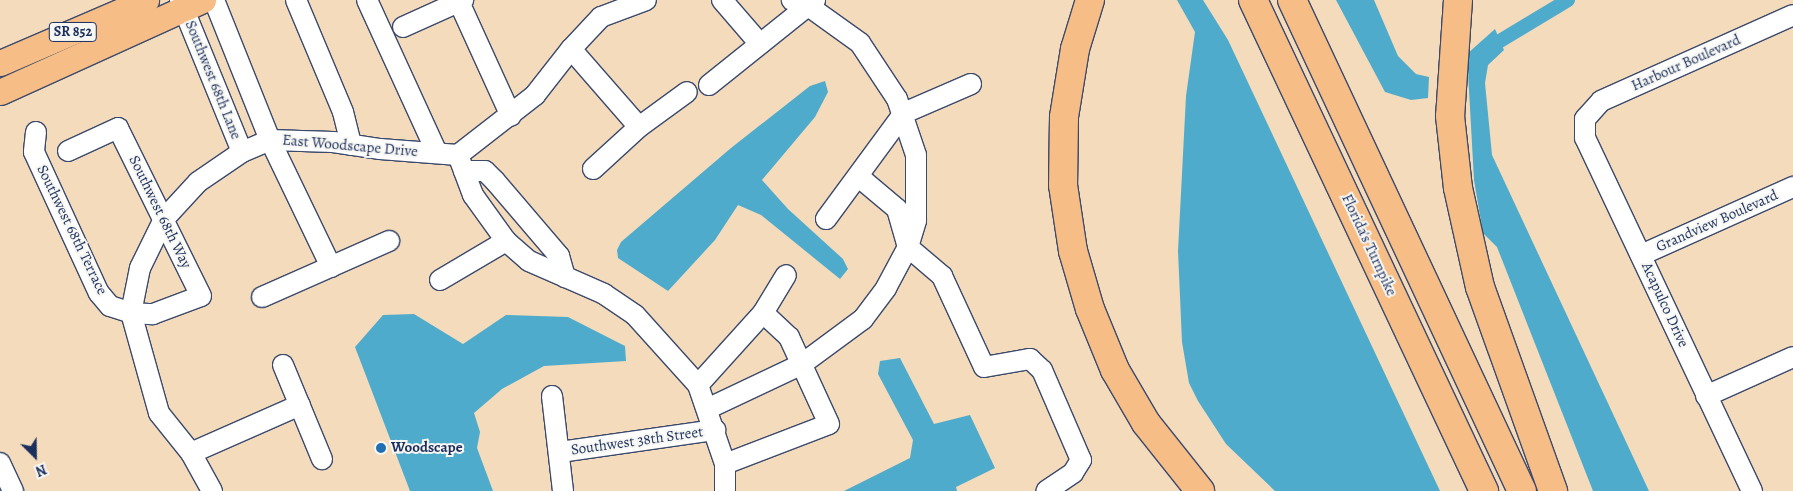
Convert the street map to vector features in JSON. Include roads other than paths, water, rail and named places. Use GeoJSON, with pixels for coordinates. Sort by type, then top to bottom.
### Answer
{"type":"FeatureCollection","features":[{"type":"Feature","properties":{"kind":"highway"},"geometry":{"type":"LineString","coordinates":[[1090,0],[1075,49],[1064,117],[1063,185],[1073,251],[1090,309],[1116,370],[1146,423],[1200,491]]}},
{"type":"Feature","properties":{"kind":"highway","name":"Florida's Turnpike"},"geometry":{"type":"LineString","coordinates":[[1253,0],[1484,491]]}},
{"type":"Feature","properties":{"kind":"highway"},"geometry":{"type":"LineString","coordinates":[[1292,0],[1522,491]]}},
{"type":"Feature","properties":{"kind":"highway"},"geometry":{"type":"LineString","coordinates":[[1458,5],[1450,116],[1458,188],[1480,287],[1553,491]]}},
{"type":"Feature","properties":{"kind":"main road","name":"SR 852"},"geometry":{"type":"LineString","coordinates":[[0,63],[146,0]]}},
{"type":"Feature","properties":{"kind":"main road","name":"SR 852"},"geometry":{"type":"LineString","coordinates":[[0,92],[189,3]]}},
{"type":"Feature","properties":{"kind":"street","name":"Southwest 68th Lane"},"geometry":{"type":"LineString","coordinates":[[214,0],[270,140],[331,266]]}},
{"type":"Feature","properties":{"kind":"street"},"geometry":{"type":"LineString","coordinates":[[296,0],[343,112],[351,145]]}},
{"type":"Feature","properties":{"kind":"street"},"geometry":{"type":"LineString","coordinates":[[367,0],[437,153]]}},
{"type":"Feature","properties":{"kind":"street"},"geometry":{"type":"LineString","coordinates":[[646,0],[623,4],[601,17],[571,49],[547,82],[461,163],[488,220],[506,241],[529,260],[604,294],[635,315],[698,385],[725,464],[726,491]]}},
{"type":"Feature","properties":{"kind":"street"},"geometry":{"type":"LineString","coordinates":[[722,0],[760,44]]}},
{"type":"Feature","properties":{"kind":"street"},"geometry":{"type":"LineString","coordinates":[[404,27],[461,1],[511,116]]}},
{"type":"Feature","properties":{"kind":"street"},"geometry":{"type":"LineString","coordinates":[[707,409],[802,364],[863,319],[886,288],[908,247],[916,220],[916,154],[904,113],[860,43],[805,2],[760,44],[710,85]]}},
{"type":"Feature","properties":{"kind":"street","name":"Southwest 68th Lane"},"geometry":{"type":"LineString","coordinates":[[189,3],[242,152]]}},
{"type":"Feature","properties":{"kind":"street","name":"Harbour Boulevard"},"geometry":{"type":"LineString","coordinates":[[1585,119],[1601,101],[1793,15]]}},
{"type":"Feature","properties":{"kind":"street"},"geometry":{"type":"LineString","coordinates":[[571,49],[639,127]]}},
{"type":"Feature","properties":{"kind":"street"},"geometry":{"type":"LineString","coordinates":[[826,219],[859,177],[904,113],[971,84]]}},
{"type":"Feature","properties":{"kind":"street"},"geometry":{"type":"LineString","coordinates":[[593,169],[639,127],[687,92]]}},
{"type":"Feature","properties":{"kind":"street","name":"Acapulco Drive"},"geometry":{"type":"LineString","coordinates":[[1585,119],[1585,138],[1752,491]]}},
{"type":"Feature","properties":{"kind":"street","name":"Southwest 68th Way"},"geometry":{"type":"LineString","coordinates":[[68,151],[118,128],[201,296],[153,314],[131,313]]}},
{"type":"Feature","properties":{"kind":"street","name":"Southwest 68th Terrace"},"geometry":{"type":"LineString","coordinates":[[36,132],[34,152],[99,292],[110,306],[131,313]]}},
{"type":"Feature","properties":{"kind":"street","name":"East Woodscape Drive"},"geometry":{"type":"LineString","coordinates":[[212,491],[191,453],[159,413],[131,313],[140,268],[164,219],[198,182],[242,152],[270,140],[437,153],[485,172],[495,181],[559,256],[565,277]]}},
{"type":"Feature","properties":{"kind":"street"},"geometry":{"type":"LineString","coordinates":[[859,177],[897,210],[908,247],[942,276],[984,367],[1030,359],[1042,370],[1081,460],[1074,473],[1046,491]]}},
{"type":"Feature","properties":{"kind":"street","name":"Grandview Boulevard"},"geometry":{"type":"LineString","coordinates":[[1641,255],[1793,186]]}},
{"type":"Feature","properties":{"kind":"street"},"geometry":{"type":"LineString","coordinates":[[262,297],[389,241]]}},
{"type":"Feature","properties":{"kind":"street"},"geometry":{"type":"LineString","coordinates":[[440,280],[506,241]]}},
{"type":"Feature","properties":{"kind":"street"},"geometry":{"type":"LineString","coordinates":[[698,385],[763,313],[786,274]]}},
{"type":"Feature","properties":{"kind":"street"},"geometry":{"type":"LineString","coordinates":[[725,464],[829,424],[789,337],[763,313]]}},
{"type":"Feature","properties":{"kind":"street"},"geometry":{"type":"LineString","coordinates":[[1706,396],[1793,356]]}},
{"type":"Feature","properties":{"kind":"street"},"geometry":{"type":"LineString","coordinates":[[283,365],[322,459]]}},
{"type":"Feature","properties":{"kind":"street"},"geometry":{"type":"LineString","coordinates":[[552,396],[560,452],[563,491]]}},
{"type":"Feature","properties":{"kind":"street"},"geometry":{"type":"LineString","coordinates":[[191,453],[300,405]]}},
{"type":"Feature","properties":{"kind":"street","name":"Southwest 38th Street"},"geometry":{"type":"LineString","coordinates":[[560,452],[714,430]]}},
{"type":"Feature","properties":{"kind":"street"},"geometry":{"type":"LineString","coordinates":[[0,463],[13,491]]}},
{"type":"Feature","properties":{"kind":"water"},"geometry":{"type":"Polygon","coordinates":[[[1177,0],[1203,0],[1228,40],[1440,491],[1275,491],[1226,444],[1198,401],[1189,383],[1182,342],[1178,251],[1186,96],[1195,32],[1177,0]]]}},
{"type":"Feature","properties":{"kind":"water"},"geometry":{"type":"Polygon","coordinates":[[[1336,0],[1374,0],[1398,56],[1416,74],[1429,77],[1428,98],[1411,100],[1385,92],[1336,0]]]}},
{"type":"Feature","properties":{"kind":"water"},"geometry":{"type":"Polygon","coordinates":[[[1495,29],[1504,50],[1488,65],[1485,83],[1492,155],[1649,491],[1593,491],[1497,247],[1483,233],[1474,180],[1467,54],[1495,29]]]}},
{"type":"Feature","properties":{"kind":"water"},"geometry":{"type":"Polygon","coordinates":[[[825,81],[828,92],[815,117],[762,180],[788,209],[843,259],[848,269],[840,279],[761,215],[738,205],[715,240],[668,291],[618,258],[617,250],[621,242],[731,148],[810,86],[825,81]]]}},
{"type":"Feature","properties":{"kind":"water"},"geometry":{"type":"Polygon","coordinates":[[[414,314],[463,344],[506,315],[568,317],[625,346],[626,361],[544,366],[502,389],[474,413],[480,432],[477,448],[493,491],[410,491],[355,347],[383,315],[414,314]]]}},
{"type":"Feature","properties":{"kind":"water"},"geometry":{"type":"Polygon","coordinates":[[[900,358],[934,424],[970,415],[995,468],[956,487],[957,491],[844,491],[910,458],[913,440],[878,374],[880,361],[900,358]]]}},
{"type":"Feature","properties":{"kind":"waterway"},"geometry":{"type":"LineString","coordinates":[[1485,50],[1568,0]]}},
{"type":"Feature","properties":{"kind":"place","name":"Woodscape"},"geometry":{"type":"Point","coordinates":[381,448]}}]}
